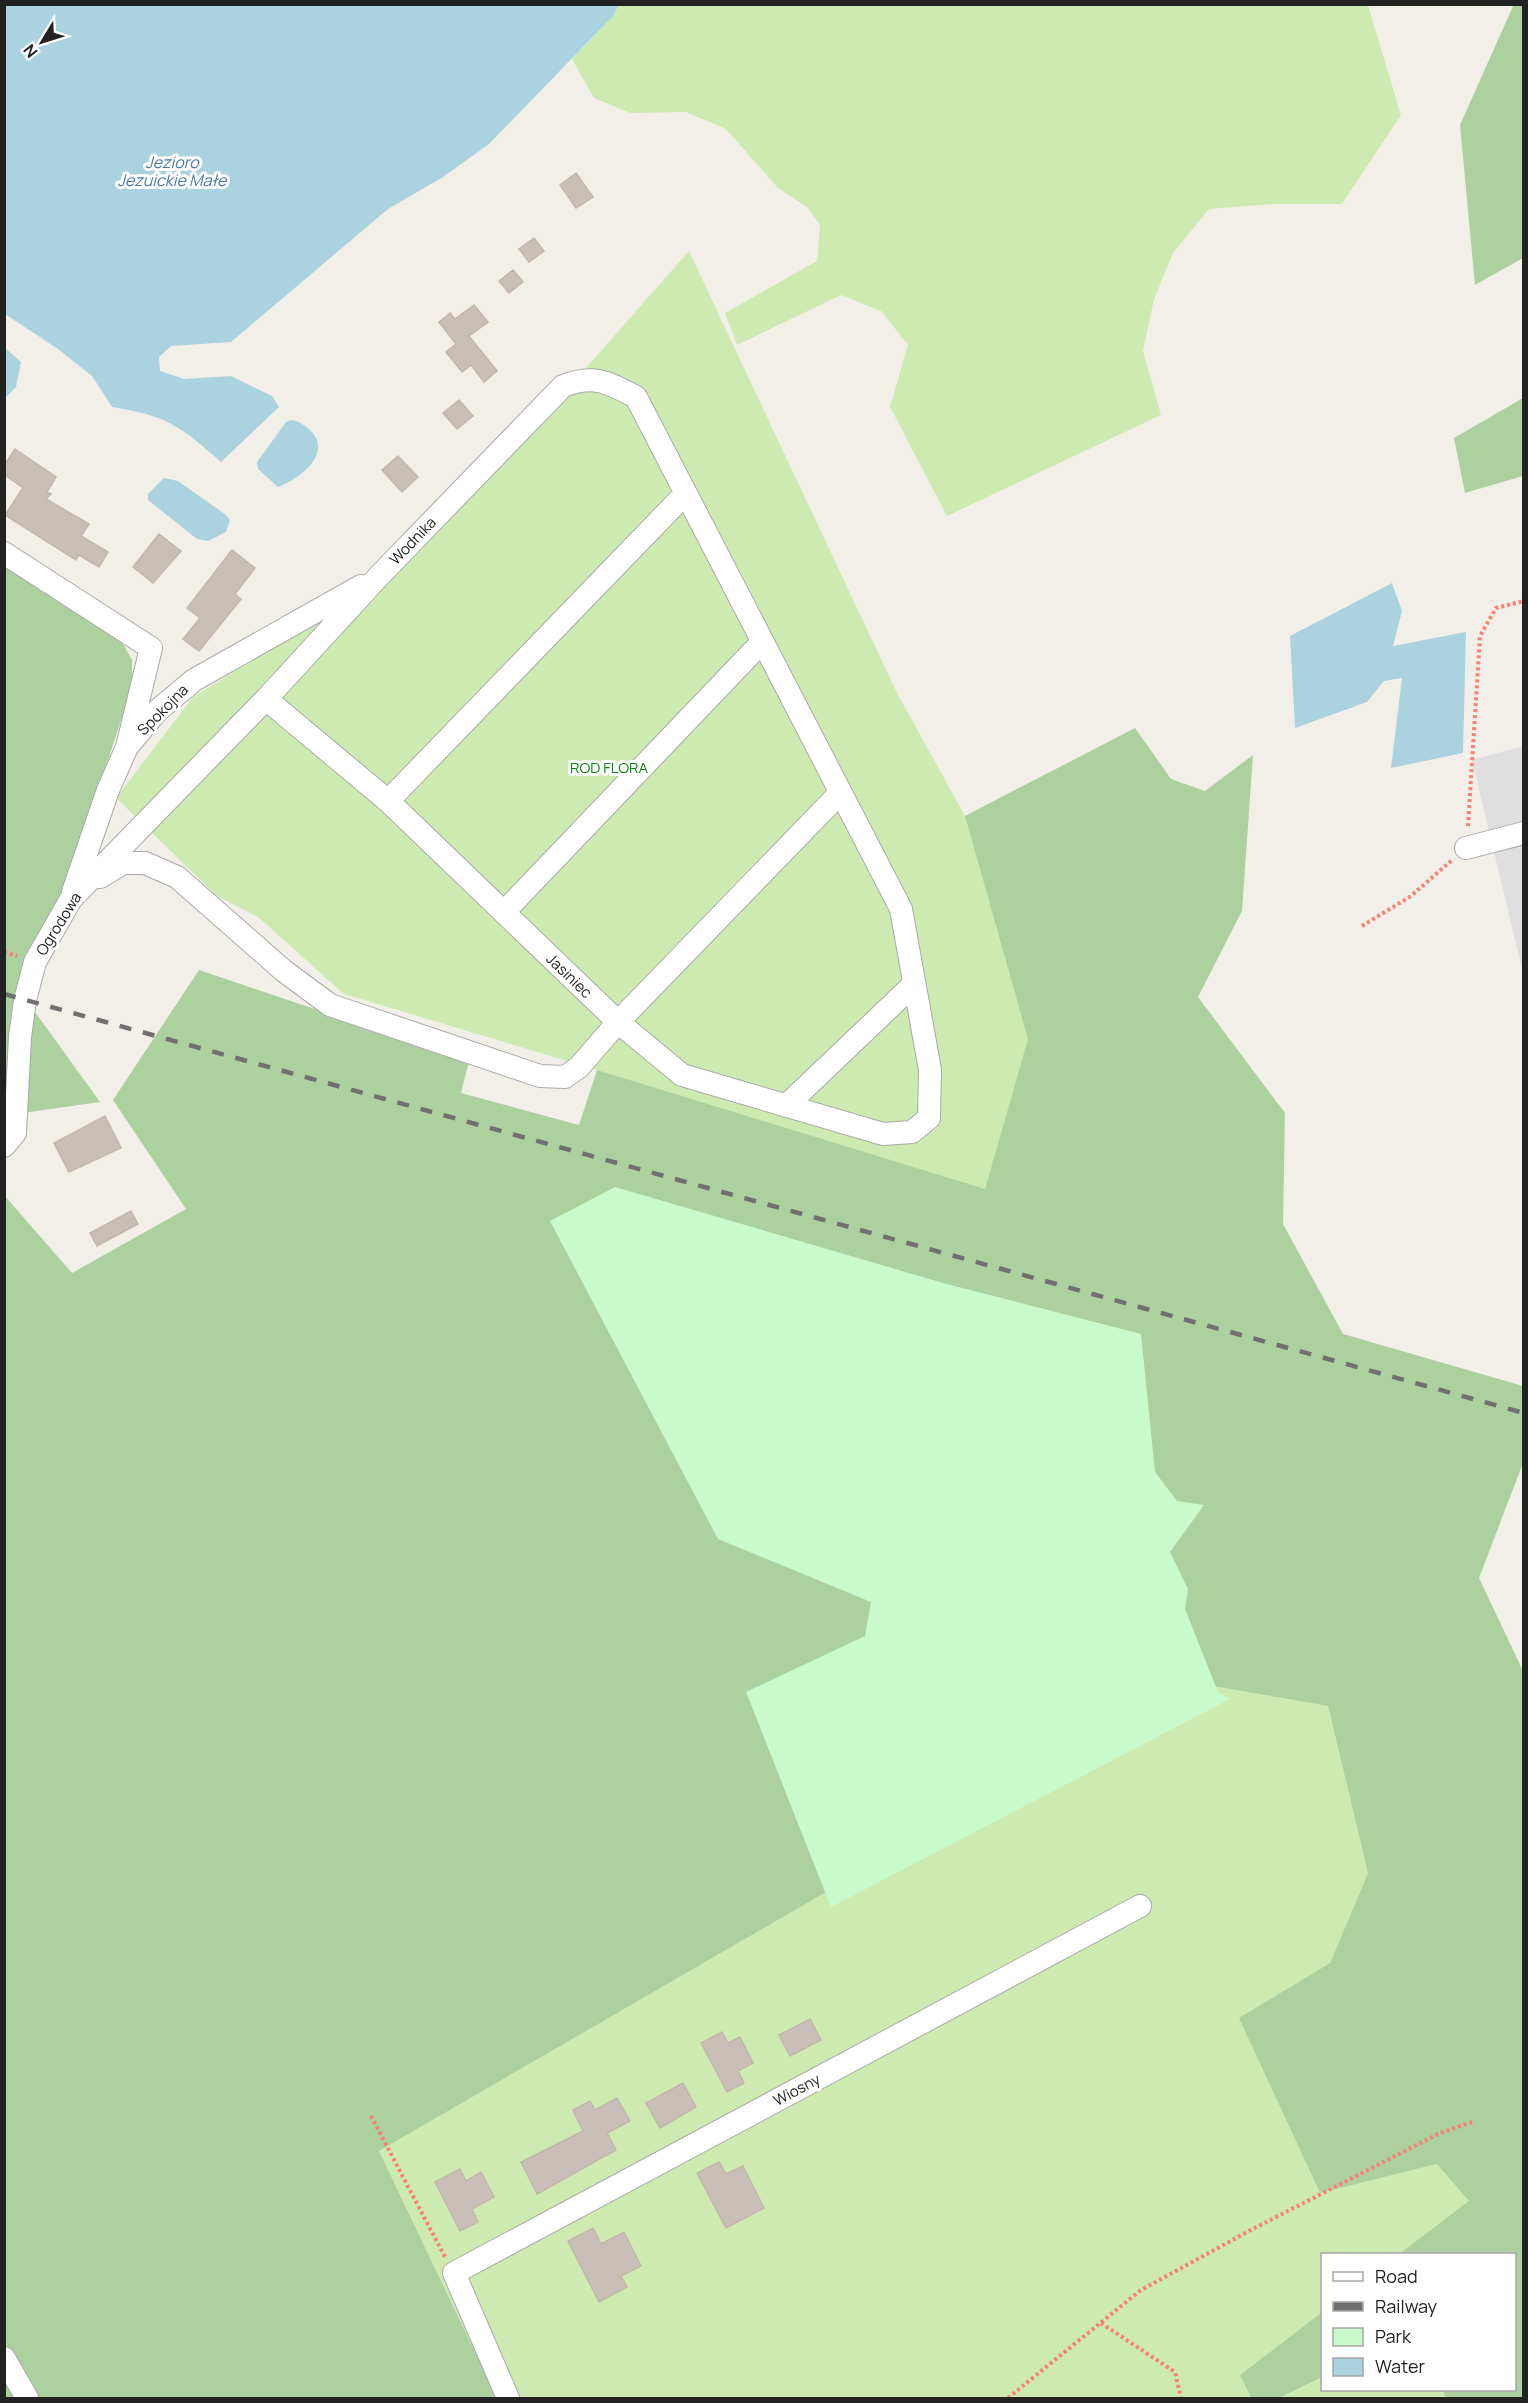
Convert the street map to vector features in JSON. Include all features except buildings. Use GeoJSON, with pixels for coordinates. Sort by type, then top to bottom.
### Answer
{"type":"FeatureCollection","features":[{"type":"Feature","properties":{"kind":"street","name":"Wodnika"},"geometry":{"type":"LineString","coordinates":[[266,699],[379,576],[563,386],[584,378],[613,385],[636,397],[685,494]]}},
{"type":"Feature","properties":{"kind":"street"},"geometry":{"type":"LineString","coordinates":[[388,801],[685,494],[901,909],[914,984],[786,1106]]}},
{"type":"Feature","properties":{"kind":"street","name":"Spokojna"},"geometry":{"type":"LineString","coordinates":[[4,553],[151,648],[127,747]]}},
{"type":"Feature","properties":{"kind":"street","name":"Spokojna"},"geometry":{"type":"LineString","coordinates":[[127,747],[157,711],[194,680],[379,576]]}},
{"type":"Feature","properties":{"kind":"street"},"geometry":{"type":"LineString","coordinates":[[504,912],[762,642]]}},
{"type":"Feature","properties":{"kind":"street","name":"Jasiniec"},"geometry":{"type":"LineString","coordinates":[[266,699],[388,801],[618,1022],[682,1075],[883,1134],[912,1132],[929,1118],[930,1070],[914,984]]}},
{"type":"Feature","properties":{"kind":"street","name":"Ogrodowa"},"geometry":{"type":"LineString","coordinates":[[4,1146],[15,1133],[20,1037],[35,962],[71,899],[266,699]]}},
{"type":"Feature","properties":{"kind":"street"},"geometry":{"type":"LineString","coordinates":[[71,899],[108,790],[127,747]]}},
{"type":"Feature","properties":{"kind":"street"},"geometry":{"type":"LineString","coordinates":[[71,899],[123,863],[145,863],[177,877],[284,971],[330,1005],[540,1076],[564,1077],[579,1067],[618,1022],[840,793]]}},
{"type":"Feature","properties":{"kind":"street"},"geometry":{"type":"LineString","coordinates":[[1466,848],[1524,833]]}},
{"type":"Feature","properties":{"kind":"street","name":"Wiosny"},"geometry":{"type":"LineString","coordinates":[[454,2273],[1140,1906]]}},
{"type":"Feature","properties":{"kind":"street"},"geometry":{"type":"LineString","coordinates":[[454,2273],[508,2398]]}},
{"type":"Feature","properties":{"kind":"street"},"geometry":{"type":"LineString","coordinates":[[4,2358],[27,2398]]}},
{"type":"Feature","properties":{"kind":"path"},"geometry":{"type":"LineString","coordinates":[[1362,926],[1411,896],[1466,848],[1480,636],[1496,608],[1524,601]]}},
{"type":"Feature","properties":{"kind":"path"},"geometry":{"type":"LineString","coordinates":[[371,2116],[454,2273]]}},
{"type":"Feature","properties":{"kind":"path"},"geometry":{"type":"LineString","coordinates":[[1008,2398],[1141,2290],[1239,2236],[1438,2134],[1475,2121]]}},
{"type":"Feature","properties":{"kind":"path"},"geometry":{"type":"LineString","coordinates":[[1100,2323],[1175,2372],[1181,2398]]}},
{"type":"Feature","properties":{"kind":"shaded area"},"geometry":{"type":"Polygon","coordinates":[[[1523,746],[1523,973],[1472,760],[1523,746]]]}},
{"type":"Feature","properties":{"kind":"green space"},"geometry":{"type":"Polygon","coordinates":[[[1514,4],[1524,5],[1523,258],[1475,285],[1460,125],[1514,4]]]}},
{"type":"Feature","properties":{"kind":"green space"},"geometry":{"type":"Polygon","coordinates":[[[619,5],[1368,5],[1401,115],[1342,204],[1273,204],[1209,209],[1173,253],[1154,299],[1143,351],[1161,415],[947,516],[890,407],[908,345],[881,311],[841,295],[737,345],[725,313],[817,261],[820,225],[807,207],[778,188],[726,129],[686,112],[630,113],[594,98],[572,59],[613,16],[619,5]]]}},
{"type":"Feature","properties":{"kind":"green space","name":"ROD FLORA"},"geometry":{"type":"Polygon","coordinates":[[[689,251],[897,693],[965,816],[1034,1040],[985,1194],[597,1070],[344,994],[258,917],[217,896],[116,798],[193,697],[387,576],[564,393],[689,251]]]}},
{"type":"Feature","properties":{"kind":"green space"},"geometry":{"type":"Polygon","coordinates":[[[1523,398],[1523,476],[1465,493],[1454,438],[1523,398]]]}},
{"type":"Feature","properties":{"kind":"green space"},"geometry":{"type":"Polygon","coordinates":[[[5,563],[120,638],[132,660],[132,687],[72,869],[17,987],[100,1102],[8,1115],[5,1161],[5,563]]]}},
{"type":"Feature","properties":{"kind":"green space"},"geometry":{"type":"Polygon","coordinates":[[[1135,728],[1171,779],[1205,791],[1253,755],[1242,911],[1198,997],[1285,1113],[1283,1224],[1343,1334],[1523,1386],[1523,1463],[1479,1578],[1523,1671],[1523,2398],[1445,2398],[1443,2391],[1516,2391],[1516,2253],[1400,2253],[1469,2201],[1437,2164],[1320,2193],[1239,2018],[1330,1963],[1368,1873],[1328,1706],[1189,1682],[379,2151],[497,2398],[5,2398],[4,1195],[72,1273],[186,1209],[113,1100],[199,970],[469,1061],[461,1093],[579,1125],[597,1070],[985,1189],[1028,1039],[965,816],[1135,728]]]}},
{"type":"Feature","properties":{"kind":"green space"},"geometry":{"type":"Polygon","coordinates":[[[615,1187],[943,1283],[1141,1334],[1155,1472],[1177,1501],[1204,1505],[1170,1552],[1188,1589],[1185,1609],[1218,1692],[1230,1699],[831,1907],[746,1692],[865,1636],[871,1602],[718,1539],[550,1221],[615,1187]]]}},
{"type":"Feature","properties":{"kind":"green space"},"geometry":{"type":"Polygon","coordinates":[[[1189,1682],[1328,1706],[1368,1873],[1330,1963],[1240,2018],[1320,2193],[1437,2164],[1470,2201],[1400,2253],[1321,2253],[1321,2313],[1240,2375],[1251,2398],[497,2398],[379,2151],[1189,1682]]]}},
{"type":"Feature","properties":{"kind":"green space"},"geometry":{"type":"Polygon","coordinates":[[[1321,2313],[1321,2377],[1279,2398],[1251,2398],[1240,2375],[1321,2313]]]}},
{"type":"Feature","properties":{"kind":"green space"},"geometry":{"type":"Polygon","coordinates":[[[1321,2377],[1321,2391],[1443,2391],[1445,2398],[1279,2398],[1321,2377]]]}},
{"type":"Feature","properties":{"kind":"water","name":"Jezioro Jezuickie Małe"},"geometry":{"type":"Polygon","coordinates":[[[4,5],[619,5],[613,16],[489,144],[443,177],[388,209],[231,342],[171,346],[159,357],[160,371],[184,379],[231,376],[272,396],[279,407],[221,462],[195,439],[172,424],[147,414],[112,407],[92,376],[58,349],[5,314],[4,5]]]}},
{"type":"Feature","properties":{"kind":"water"},"geometry":{"type":"Polygon","coordinates":[[[4,347],[21,362],[16,387],[5,398],[4,347]]]}},
{"type":"Feature","properties":{"kind":"water"},"geometry":{"type":"Polygon","coordinates":[[[297,421],[312,432],[318,449],[316,457],[303,472],[278,487],[258,469],[257,462],[286,422],[297,421]]]}},
{"type":"Feature","properties":{"kind":"water"},"geometry":{"type":"Polygon","coordinates":[[[164,478],[178,481],[226,515],[230,520],[226,532],[208,541],[197,539],[148,500],[148,494],[164,478]]]}},
{"type":"Feature","properties":{"kind":"water"},"geometry":{"type":"Polygon","coordinates":[[[1392,583],[1402,611],[1393,646],[1466,632],[1463,753],[1391,768],[1402,678],[1384,681],[1367,702],[1295,728],[1290,636],[1392,583]]]}},
{"type":"Feature","properties":{"kind":"railway"},"geometry":{"type":"LineString","coordinates":[[4,994],[1524,1413]]}}]}
